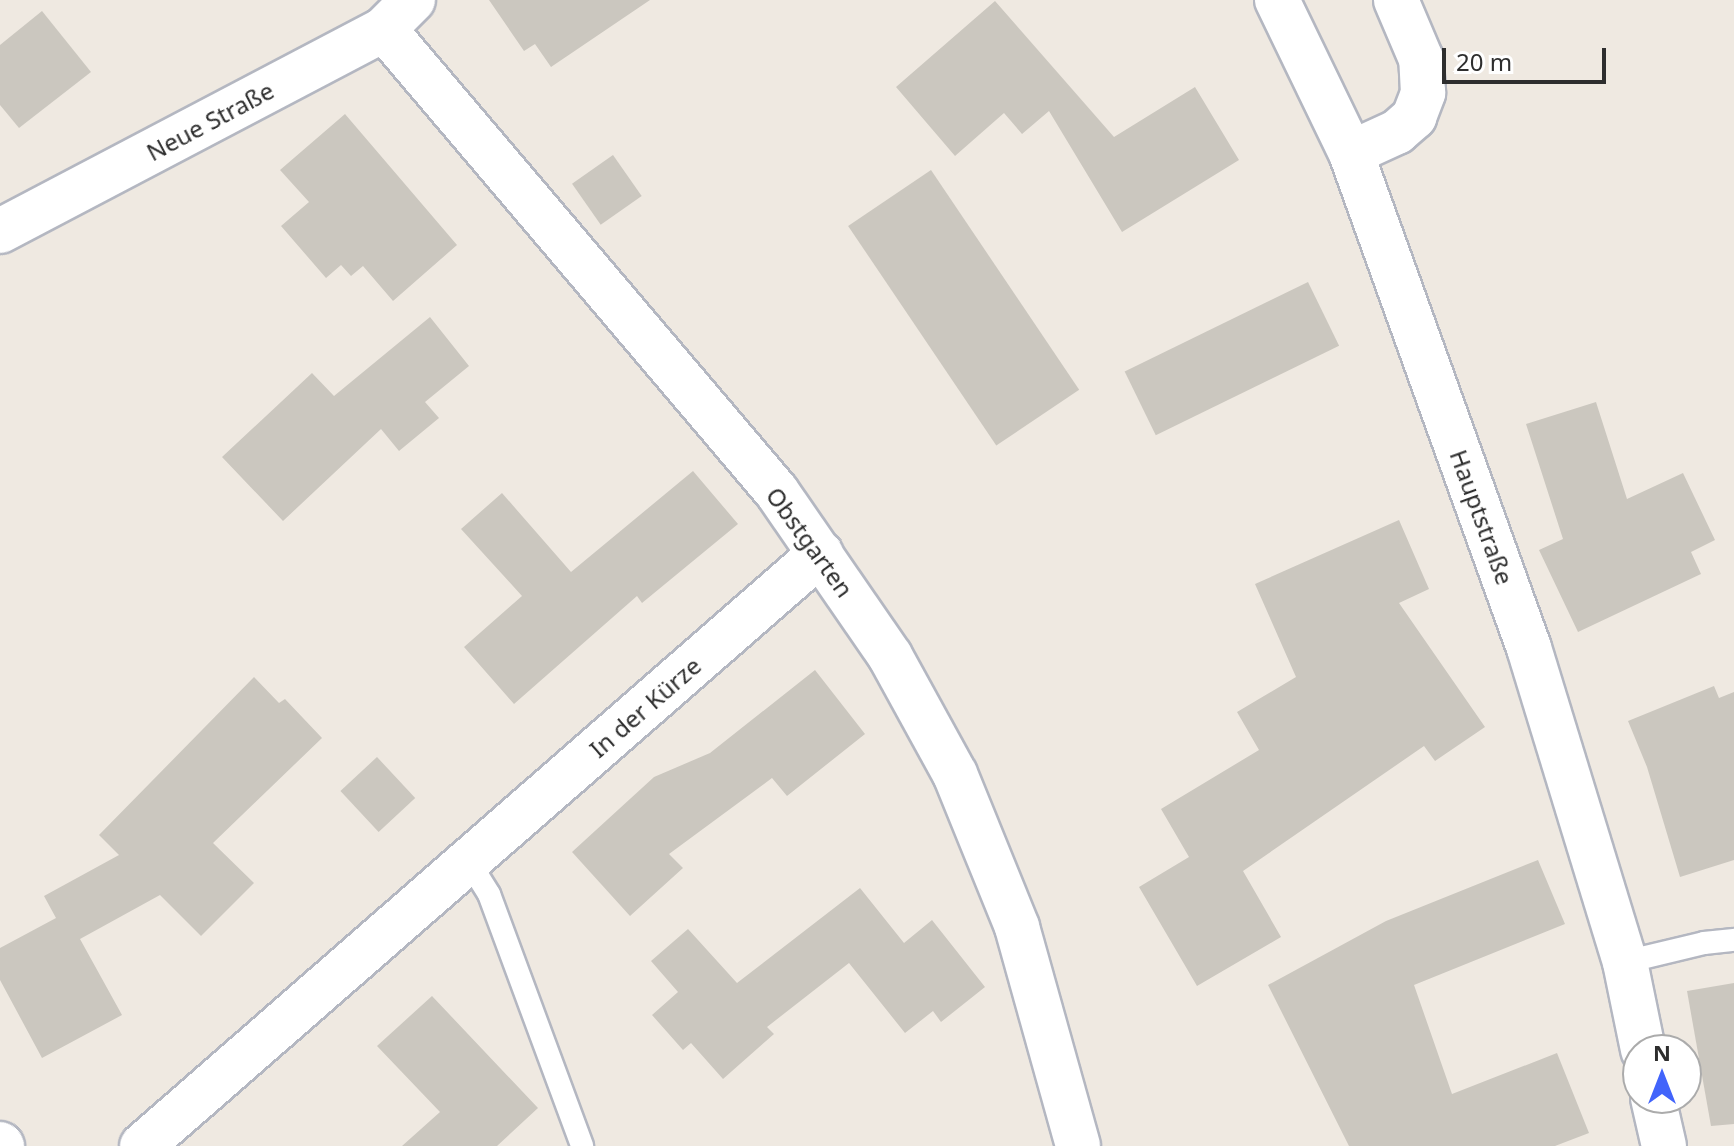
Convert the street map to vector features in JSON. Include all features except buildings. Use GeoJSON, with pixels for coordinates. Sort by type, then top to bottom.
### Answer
{"type":"FeatureCollection","features":[{"type":"Feature","properties":{"kind":"street","name":"Hauptstraße"},"geometry":{"type":"LineString","coordinates":[[1277,0],[1351,153],[1529,648],[1625,962],[1640,1034]]}},
{"type":"Feature","properties":{"kind":"street"},"geometry":{"type":"LineString","coordinates":[[1351,153],[1397,132],[1414,117],[1423,93],[1421,59],[1396,0]]}},
{"type":"Feature","properties":{"kind":"street","name":"Neue Straße"},"geometry":{"type":"LineString","coordinates":[[0,231],[398,14]]}},
{"type":"Feature","properties":{"kind":"street","name":"Obstgarten"},"geometry":{"type":"LineString","coordinates":[[398,14],[777,492],[890,656],[955,774],[1017,927],[1078,1146]]}},
{"type":"Feature","properties":{"kind":"street","name":"In der Kürze"},"geometry":{"type":"LineString","coordinates":[[160,1139],[821,553]]}},
{"type":"Feature","properties":{"kind":"street"},"geometry":{"type":"LineString","coordinates":[[1657,1114],[1664,1146]]}},
{"type":"Feature","properties":{"kind":"lane"},"geometry":{"type":"LineString","coordinates":[[469,862],[489,894],[582,1146]]}},
{"type":"Feature","properties":{"kind":"lane"},"geometry":{"type":"LineString","coordinates":[[1625,962],[1704,943],[1734,940]]}}]}
